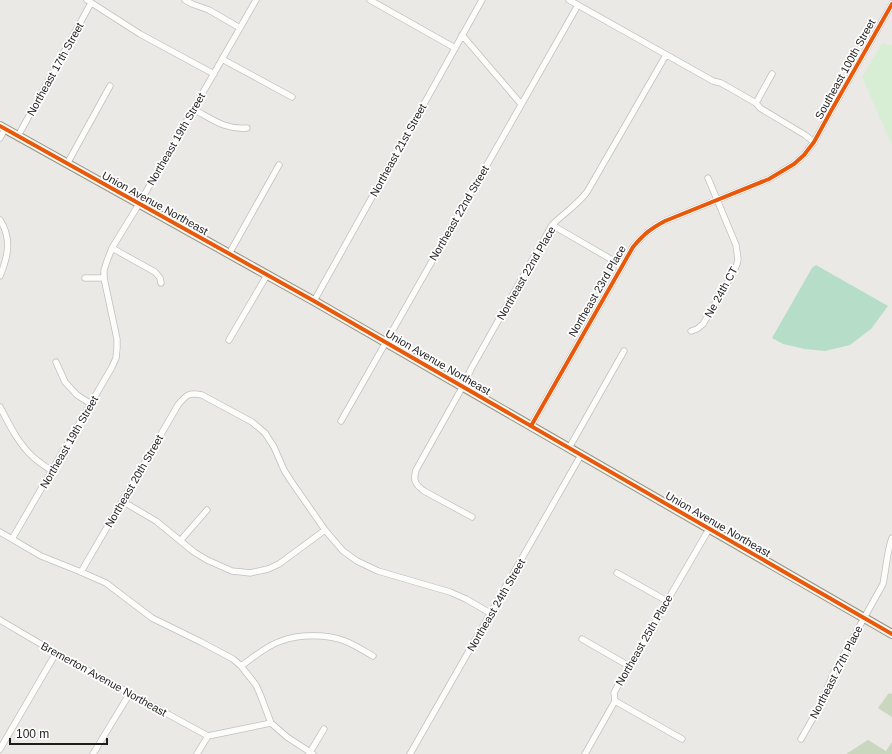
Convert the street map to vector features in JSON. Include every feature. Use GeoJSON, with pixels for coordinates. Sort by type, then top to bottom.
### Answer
{"type":"FeatureCollection","features":[{"type":"Feature","properties":{"kind":"street"},"geometry":{"type":"LineString","coordinates":[[185,0],[209,10],[240,28]]}},
{"type":"Feature","properties":{"kind":"street","name":"Northeast 19th Street"},"geometry":{"type":"LineString","coordinates":[[12,539],[91,404],[116,358],[117,338],[104,278],[104,270],[112,248],[139,204],[256,0]]}},
{"type":"Feature","properties":{"kind":"street"},"geometry":{"type":"LineString","coordinates":[[370,0],[455,48]]}},
{"type":"Feature","properties":{"kind":"street","name":"Northeast 21st Street"},"geometry":{"type":"LineString","coordinates":[[314,301],[482,0]]}},
{"type":"Feature","properties":{"kind":"street"},"geometry":{"type":"LineString","coordinates":[[569,0],[713,81],[721,83],[756,103],[760,108],[814,142]]}},
{"type":"Feature","properties":{"kind":"street"},"geometry":{"type":"LineString","coordinates":[[89,1],[140,34],[214,74]]}},
{"type":"Feature","properties":{"kind":"street","name":"Northeast 17th Street"},"geometry":{"type":"LineString","coordinates":[[18,136],[89,1]]}},
{"type":"Feature","properties":{"kind":"street","name":"Southeast 100th Street"},"geometry":{"type":"LineString","coordinates":[[814,142],[892,4]]}},
{"type":"Feature","properties":{"kind":"street","name":"Northeast 22nd Street"},"geometry":{"type":"LineString","coordinates":[[341,422],[578,5]]}},
{"type":"Feature","properties":{"kind":"street"},"geometry":{"type":"LineString","coordinates":[[462,35],[521,104]]}},
{"type":"Feature","properties":{"kind":"street","name":"Northeast 22nd Place"},"geometry":{"type":"LineString","coordinates":[[472,517],[424,491],[418,486],[414,476],[416,470],[552,225],[587,192],[666,55]]}},
{"type":"Feature","properties":{"kind":"street"},"geometry":{"type":"LineString","coordinates":[[222,58],[292,97]]}},
{"type":"Feature","properties":{"kind":"street"},"geometry":{"type":"LineString","coordinates":[[756,103],[772,74]]}},
{"type":"Feature","properties":{"kind":"street"},"geometry":{"type":"LineString","coordinates":[[67,164],[110,86]]}},
{"type":"Feature","properties":{"kind":"street"},"geometry":{"type":"LineString","coordinates":[[193,109],[224,126],[232,128],[247,128]]}},
{"type":"Feature","properties":{"kind":"street"},"geometry":{"type":"LineString","coordinates":[[0,138],[3,128]]}},
{"type":"Feature","properties":{"kind":"street","name":"Union Avenue Northeast"},"geometry":{"type":"LineString","coordinates":[[3,128],[314,301],[892,634]]}},
{"type":"Feature","properties":{"kind":"street","name":"Northeast 23rd Place"},"geometry":{"type":"LineString","coordinates":[[531,426],[621,266],[633,246],[644,234],[654,227],[770,179],[794,164],[804,155],[814,142]]}},
{"type":"Feature","properties":{"kind":"street"},"geometry":{"type":"LineString","coordinates":[[229,254],[279,165]]}},
{"type":"Feature","properties":{"kind":"street","name":"Ne 24th CT"},"geometry":{"type":"LineString","coordinates":[[691,331],[697,329],[703,324],[734,272],[738,259],[736,245],[708,178]]}},
{"type":"Feature","properties":{"kind":"street"},"geometry":{"type":"LineString","coordinates":[[0,220],[6,230],[8,248],[8,255],[0,276]]}},
{"type":"Feature","properties":{"kind":"street"},"geometry":{"type":"LineString","coordinates":[[552,225],[621,266]]}},
{"type":"Feature","properties":{"kind":"street"},"geometry":{"type":"LineString","coordinates":[[112,248],[155,272],[160,278],[161,283]]}},
{"type":"Feature","properties":{"kind":"street"},"geometry":{"type":"LineString","coordinates":[[228,340],[267,275]]}},
{"type":"Feature","properties":{"kind":"street"},"geometry":{"type":"LineString","coordinates":[[85,278],[104,278]]}},
{"type":"Feature","properties":{"kind":"street"},"geometry":{"type":"LineString","coordinates":[[569,448],[624,352]]}},
{"type":"Feature","properties":{"kind":"street"},"geometry":{"type":"LineString","coordinates":[[56,362],[65,382],[77,394],[91,404]]}},
{"type":"Feature","properties":{"kind":"street","name":"Northeast 20th Street"},"geometry":{"type":"LineString","coordinates":[[81,572],[178,405],[191,393],[202,395],[252,422],[265,433],[274,447],[284,470],[325,530]]}},
{"type":"Feature","properties":{"kind":"street"},"geometry":{"type":"LineString","coordinates":[[0,407],[23,446],[38,462],[52,471]]}},
{"type":"Feature","properties":{"kind":"street","name":"Northeast 24th Street"},"geometry":{"type":"LineString","coordinates":[[410,754],[581,455]]}},
{"type":"Feature","properties":{"kind":"street"},"geometry":{"type":"LineString","coordinates":[[122,501],[156,521],[194,552],[220,567],[232,571],[250,573],[268,569],[279,564],[325,530],[344,551],[365,566],[450,592],[466,599],[490,613]]}},
{"type":"Feature","properties":{"kind":"street"},"geometry":{"type":"LineString","coordinates":[[180,541],[207,510]]}},
{"type":"Feature","properties":{"kind":"street","name":"Northeast 25th Place"},"geometry":{"type":"LineString","coordinates":[[585,754],[615,701],[614,693],[616,689],[709,529]]}},
{"type":"Feature","properties":{"kind":"street"},"geometry":{"type":"LineString","coordinates":[[0,532],[41,556],[106,583],[152,618],[224,653],[233,659],[241,666],[256,685],[271,723],[286,738],[311,753],[324,730]]}},
{"type":"Feature","properties":{"kind":"street","name":"Northeast 27th Place"},"geometry":{"type":"LineString","coordinates":[[801,738],[821,704],[834,672],[883,584],[892,538]]}},
{"type":"Feature","properties":{"kind":"street"},"geometry":{"type":"LineString","coordinates":[[617,573],[667,601]]}},
{"type":"Feature","properties":{"kind":"street","name":"Bremerton Avenue Northeast"},"geometry":{"type":"LineString","coordinates":[[0,620],[56,653],[208,736]]}},
{"type":"Feature","properties":{"kind":"street"},"geometry":{"type":"LineString","coordinates":[[241,666],[281,641],[307,636],[331,637],[344,641],[373,656]]}},
{"type":"Feature","properties":{"kind":"street"},"geometry":{"type":"LineString","coordinates":[[582,639],[629,666]]}},
{"type":"Feature","properties":{"kind":"street"},"geometry":{"type":"LineString","coordinates":[[0,749],[56,653]]}},
{"type":"Feature","properties":{"kind":"street"},"geometry":{"type":"LineString","coordinates":[[93,754],[130,694]]}},
{"type":"Feature","properties":{"kind":"street"},"geometry":{"type":"LineString","coordinates":[[615,701],[682,739]]}},
{"type":"Feature","properties":{"kind":"street"},"geometry":{"type":"LineString","coordinates":[[197,754],[208,736],[271,723]]}},
{"type":"Feature","properties":{"kind":"green space"},"geometry":{"type":"Polygon","coordinates":[[[882,43],[892,45],[892,145],[862,77],[882,43]]]}},
{"type":"Feature","properties":{"kind":"green space"},"geometry":{"type":"Polygon","coordinates":[[[816,265],[888,306],[871,329],[850,345],[825,351],[805,349],[783,344],[772,338],[812,268],[816,265]]]}},
{"type":"Feature","properties":{"kind":"green space"},"geometry":{"type":"Polygon","coordinates":[[[889,693],[892,694],[892,717],[878,708],[889,693]]]}},
{"type":"Feature","properties":{"kind":"green space"},"geometry":{"type":"Polygon","coordinates":[[[868,740],[886,751],[892,742],[892,754],[846,754],[868,740]]]}},
{"type":"Feature","properties":{"kind":"cycle path"},"geometry":{"type":"LineString","coordinates":[[531,426],[633,247],[648,232],[665,221],[769,179],[794,164],[804,155],[814,142],[892,4]]}},
{"type":"Feature","properties":{"kind":"cycle path"},"geometry":{"type":"LineString","coordinates":[[0,126],[314,301],[892,634]]}}]}
